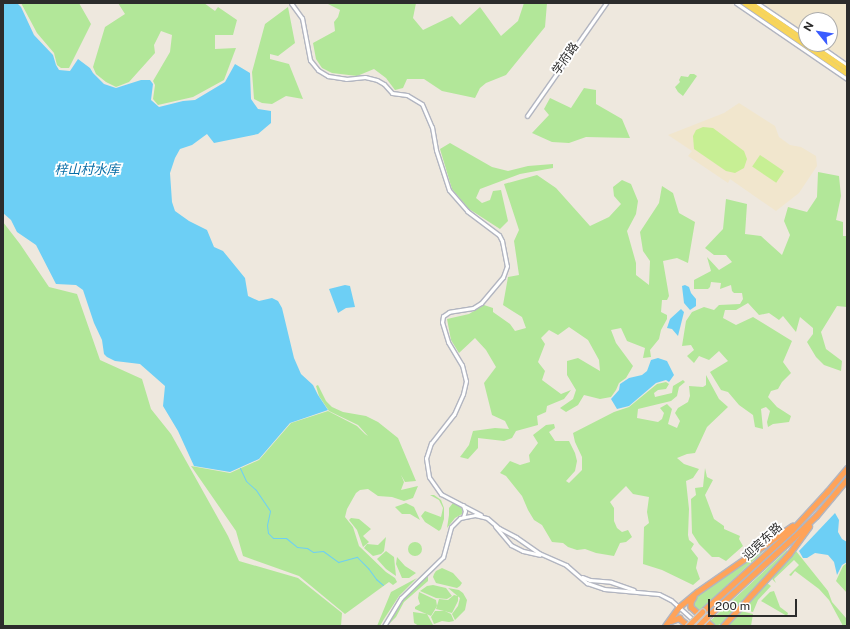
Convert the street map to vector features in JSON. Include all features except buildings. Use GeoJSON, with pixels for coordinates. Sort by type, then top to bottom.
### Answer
{"type":"FeatureCollection","features":[{"type":"Feature","properties":{"kind":"highway","name":"迎宾东路"},"geometry":{"type":"LineString","coordinates":[[689,626],[702,612],[803,518],[847,468]]}},
{"type":"Feature","properties":{"kind":"highway","name":"迎宾东路"},"geometry":{"type":"LineString","coordinates":[[699,626],[816,516],[847,479]]}},
{"type":"Feature","properties":{"kind":"highway"},"geometry":{"type":"LineString","coordinates":[[721,626],[734,614],[789,554],[816,516]]}},
{"type":"Feature","properties":{"kind":"highway"},"geometry":{"type":"LineString","coordinates":[[666,626],[679,607],[803,518]]}},
{"type":"Feature","properties":{"kind":"highway"},"geometry":{"type":"LineString","coordinates":[[708,585],[691,599],[691,605],[712,626]]}},
{"type":"Feature","properties":{"kind":"highway"},"geometry":{"type":"LineString","coordinates":[[666,626],[674,618],[679,618],[689,626]]}},
{"type":"Feature","properties":{"kind":"main road"},"geometry":{"type":"LineString","coordinates":[[744,3],[847,74]]}},
{"type":"Feature","properties":{"kind":"main road"},"geometry":{"type":"LineString","coordinates":[[751,3],[798,35]]}},
{"type":"Feature","properties":{"kind":"main road"},"geometry":{"type":"LineString","coordinates":[[822,52],[847,69]]}},
{"type":"Feature","properties":{"kind":"street"},"geometry":{"type":"LineString","coordinates":[[291,3],[302,18],[310,60],[318,70],[328,76],[346,79],[365,77],[377,80],[384,84],[392,92],[407,95],[422,104],[432,127],[436,150],[449,190],[467,211],[498,235],[502,242],[507,266],[503,277],[482,303],[473,308],[449,312],[443,316],[442,322],[448,342],[462,365],[466,381],[463,394],[454,414],[431,443],[427,451],[426,465],[430,477],[440,494],[481,515],[546,556],[566,565],[587,583],[604,589],[659,594],[679,607],[699,626]]}},
{"type":"Feature","properties":{"kind":"street","name":"学府路"},"geometry":{"type":"LineString","coordinates":[[526,116],[606,3]]}},
{"type":"Feature","properties":{"kind":"street"},"geometry":{"type":"LineString","coordinates":[[736,3],[847,79]]}},
{"type":"Feature","properties":{"kind":"street"},"geometry":{"type":"LineString","coordinates":[[757,3],[798,31]]}},
{"type":"Feature","properties":{"kind":"street"},"geometry":{"type":"LineString","coordinates":[[828,52],[847,65]]}},
{"type":"Feature","properties":{"kind":"street"},"geometry":{"type":"LineString","coordinates":[[463,505],[463,517]]}},
{"type":"Feature","properties":{"kind":"street"},"geometry":{"type":"LineString","coordinates":[[384,626],[401,598],[439,563],[445,552],[451,527],[463,517],[470,515],[481,515]]}},
{"type":"Feature","properties":{"kind":"street"},"geometry":{"type":"LineString","coordinates":[[493,523],[511,545],[523,551],[546,556]]}},
{"type":"Feature","properties":{"kind":"street"},"geometry":{"type":"LineString","coordinates":[[578,576],[590,580],[610,582],[623,588],[642,592]]}},
{"type":"Feature","properties":{"kind":"shaded area"},"geometry":{"type":"Polygon","coordinates":[[[762,3],[847,3],[847,61],[834,52],[838,52],[838,12],[798,12],[798,28],[762,3]]]}},
{"type":"Feature","properties":{"kind":"shaded area"},"geometry":{"type":"Polygon","coordinates":[[[739,103],[775,126],[779,137],[790,145],[801,147],[816,156],[817,166],[799,193],[776,211],[730,179],[728,183],[688,156],[692,151],[668,135],[724,113],[739,103]]]}},
{"type":"Feature","properties":{"kind":"green space"},"geometry":{"type":"Polygon","coordinates":[[[21,3],[79,3],[91,24],[69,68],[61,68],[57,65],[54,53],[37,33],[21,3]]]}},
{"type":"Feature","properties":{"kind":"green space"},"geometry":{"type":"Polygon","coordinates":[[[118,3],[204,3],[215,11],[218,7],[237,20],[233,35],[215,35],[215,49],[236,48],[224,80],[193,97],[158,105],[153,99],[155,85],[153,81],[170,52],[172,35],[161,31],[154,45],[155,53],[129,82],[116,87],[106,82],[96,74],[93,67],[105,27],[125,14],[118,3]]]}},
{"type":"Feature","properties":{"kind":"green space"},"geometry":{"type":"Polygon","coordinates":[[[326,3],[416,3],[413,18],[423,30],[452,16],[460,25],[480,7],[501,36],[518,21],[524,3],[547,3],[545,27],[506,75],[486,83],[480,88],[475,98],[442,91],[424,79],[407,79],[403,88],[395,90],[386,78],[374,69],[357,76],[332,73],[322,68],[316,59],[313,43],[335,31],[334,22],[338,17],[340,10],[326,3]]]}},
{"type":"Feature","properties":{"kind":"green space"},"geometry":{"type":"Polygon","coordinates":[[[288,7],[295,43],[278,56],[270,54],[270,59],[289,64],[303,99],[286,96],[272,104],[262,103],[254,99],[252,72],[265,24],[288,7]]]}},
{"type":"Feature","properties":{"kind":"green space"},"geometry":{"type":"Polygon","coordinates":[[[690,74],[697,76],[683,96],[675,87],[680,82],[679,80],[681,76],[688,77],[690,74]]]}},
{"type":"Feature","properties":{"kind":"green space"},"geometry":{"type":"Polygon","coordinates":[[[584,88],[596,90],[596,104],[622,119],[630,138],[586,137],[569,143],[552,142],[532,133],[549,115],[544,109],[550,98],[571,108],[584,88]]]}},
{"type":"Feature","properties":{"kind":"green space"},"geometry":{"type":"Polygon","coordinates":[[[703,127],[713,128],[744,151],[747,159],[744,168],[735,173],[726,171],[694,149],[693,136],[696,130],[703,127]]]}},
{"type":"Feature","properties":{"kind":"green space"},"geometry":{"type":"Polygon","coordinates":[[[450,143],[492,167],[508,171],[528,166],[553,164],[553,168],[520,174],[480,189],[476,198],[482,203],[490,200],[493,191],[501,190],[508,221],[500,229],[469,209],[452,189],[440,149],[450,143]]]}},
{"type":"Feature","properties":{"kind":"green space"},"geometry":{"type":"Polygon","coordinates":[[[760,155],[784,171],[776,183],[752,167],[760,155]]]}},
{"type":"Feature","properties":{"kind":"green space"},"geometry":{"type":"Polygon","coordinates":[[[818,172],[839,176],[841,196],[836,220],[843,222],[843,236],[847,236],[847,307],[837,306],[821,332],[826,349],[842,361],[841,371],[824,365],[816,357],[807,342],[813,334],[813,328],[800,317],[796,332],[783,316],[779,320],[769,313],[759,315],[748,303],[736,310],[725,310],[723,318],[736,325],[753,317],[792,341],[783,362],[791,373],[782,382],[778,389],[771,391],[768,397],[777,407],[791,416],[789,422],[773,424],[768,427],[767,422],[770,411],[766,407],[761,409],[763,429],[755,427],[753,415],[739,405],[728,392],[721,390],[710,372],[728,361],[719,351],[709,360],[699,356],[694,363],[687,356],[694,350],[691,345],[682,346],[686,321],[692,312],[704,307],[714,310],[719,305],[740,304],[743,299],[742,293],[734,293],[732,291],[731,285],[720,289],[721,283],[711,282],[708,289],[694,289],[694,280],[711,271],[707,257],[719,270],[732,262],[726,255],[714,255],[705,248],[723,229],[726,199],[747,204],[745,234],[761,236],[782,255],[790,235],[784,221],[788,207],[807,212],[817,197],[818,172]]]}},
{"type":"Feature","properties":{"kind":"green space"},"geometry":{"type":"Polygon","coordinates":[[[537,175],[556,188],[590,226],[609,217],[621,204],[614,196],[613,187],[622,180],[631,184],[638,201],[636,214],[627,231],[636,263],[636,275],[649,285],[650,261],[643,251],[640,232],[659,203],[662,186],[673,193],[679,213],[695,222],[688,263],[677,258],[663,261],[669,296],[667,300],[662,300],[661,312],[667,315],[667,319],[661,330],[659,339],[650,350],[651,357],[643,358],[645,348],[627,341],[621,328],[611,330],[616,343],[633,366],[626,378],[619,383],[611,397],[600,399],[584,395],[578,405],[566,412],[560,408],[573,399],[576,390],[567,375],[567,361],[578,358],[600,371],[599,360],[588,340],[569,327],[558,335],[549,330],[541,338],[545,344],[538,362],[545,371],[542,380],[561,394],[571,390],[564,399],[547,406],[546,412],[537,416],[538,425],[516,431],[512,438],[504,441],[478,438],[478,448],[468,459],[460,457],[469,445],[473,431],[495,428],[509,429],[505,421],[492,415],[484,383],[496,367],[486,350],[475,338],[459,353],[451,340],[447,319],[469,314],[484,305],[493,308],[493,312],[510,324],[515,331],[526,328],[522,317],[503,305],[508,277],[519,275],[514,241],[519,230],[504,184],[537,175]]]}},
{"type":"Feature","properties":{"kind":"green space"},"geometry":{"type":"Polygon","coordinates":[[[3,222],[49,287],[77,294],[100,360],[142,379],[151,409],[171,434],[228,536],[239,561],[298,578],[342,613],[341,626],[3,626],[3,222]]]}},
{"type":"Feature","properties":{"kind":"green space"},"geometry":{"type":"Polygon","coordinates":[[[706,375],[719,399],[728,407],[707,427],[695,453],[677,458],[684,464],[699,469],[693,478],[686,481],[689,509],[688,535],[689,540],[694,544],[691,549],[698,558],[696,568],[700,579],[693,585],[662,570],[643,564],[644,527],[649,523],[647,512],[649,497],[633,494],[626,486],[610,502],[614,508],[614,521],[617,528],[622,532],[628,530],[632,537],[626,542],[620,543],[614,556],[596,553],[585,549],[577,550],[568,547],[563,543],[552,542],[542,525],[534,520],[522,496],[506,476],[500,473],[510,461],[520,465],[530,462],[529,455],[538,443],[533,435],[546,425],[554,424],[555,428],[549,432],[555,441],[569,441],[575,453],[577,461],[575,471],[566,481],[569,483],[582,470],[582,457],[575,442],[573,433],[614,412],[629,407],[657,384],[666,382],[669,384],[666,389],[658,390],[654,393],[655,397],[672,393],[673,386],[683,380],[685,382],[679,387],[677,396],[671,401],[638,409],[637,418],[658,422],[662,419],[664,413],[660,408],[667,404],[672,409],[668,424],[677,428],[680,421],[675,413],[678,408],[688,402],[690,396],[689,386],[703,387],[706,385],[706,375]]]}},
{"type":"Feature","properties":{"kind":"green space"},"geometry":{"type":"Polygon","coordinates":[[[318,385],[326,401],[332,407],[343,412],[366,416],[378,422],[398,438],[416,481],[405,482],[401,475],[404,482],[401,490],[418,486],[413,498],[404,501],[392,497],[378,496],[368,489],[360,490],[356,493],[347,509],[345,517],[353,527],[359,546],[386,572],[395,578],[397,582],[393,585],[389,582],[345,614],[299,576],[243,556],[236,531],[191,466],[230,473],[259,460],[291,423],[328,411],[357,426],[368,436],[358,425],[329,411],[319,396],[316,386],[318,385]]]}},
{"type":"Feature","properties":{"kind":"green space"},"geometry":{"type":"Polygon","coordinates":[[[705,468],[707,477],[713,480],[705,495],[714,519],[724,526],[724,529],[740,536],[739,539],[743,546],[726,561],[719,557],[712,557],[699,544],[692,533],[691,499],[696,495],[695,488],[703,487],[705,468]]]}},
{"type":"Feature","properties":{"kind":"green space"},"geometry":{"type":"Polygon","coordinates":[[[430,495],[434,495],[441,500],[444,508],[444,519],[439,531],[425,522],[421,516],[425,511],[441,517],[443,508],[439,500],[430,495]]]}},
{"type":"Feature","properties":{"kind":"green space"},"geometry":{"type":"Polygon","coordinates":[[[406,503],[414,507],[420,520],[410,514],[402,514],[395,507],[406,503]]]}},
{"type":"Feature","properties":{"kind":"green space"},"geometry":{"type":"Polygon","coordinates":[[[453,503],[460,506],[462,509],[462,514],[455,518],[447,528],[449,508],[453,503]]]}},
{"type":"Feature","properties":{"kind":"green space"},"geometry":{"type":"Polygon","coordinates":[[[351,518],[359,519],[371,529],[363,536],[369,542],[363,547],[357,530],[349,520],[351,518]]]}},
{"type":"Feature","properties":{"kind":"green space"},"geometry":{"type":"Polygon","coordinates":[[[386,537],[384,551],[381,554],[373,556],[364,548],[367,544],[378,545],[386,537]]]}},
{"type":"Feature","properties":{"kind":"green space"},"geometry":{"type":"Polygon","coordinates":[[[412,542],[418,542],[422,546],[422,552],[418,556],[412,556],[408,552],[408,546],[412,542]]]}},
{"type":"Feature","properties":{"kind":"green space"},"geometry":{"type":"Polygon","coordinates":[[[765,547],[767,548],[698,612],[692,606],[694,598],[765,547]]]}},
{"type":"Feature","properties":{"kind":"green space"},"geometry":{"type":"Polygon","coordinates":[[[787,550],[788,552],[721,624],[715,626],[709,622],[787,550]]]}},
{"type":"Feature","properties":{"kind":"green space"},"geometry":{"type":"Polygon","coordinates":[[[386,551],[394,557],[396,576],[386,569],[377,559],[386,551]]]}},
{"type":"Feature","properties":{"kind":"green space"},"geometry":{"type":"Polygon","coordinates":[[[796,551],[828,591],[832,602],[846,618],[847,626],[843,626],[829,600],[819,589],[795,571],[791,576],[789,575],[799,565],[794,560],[774,579],[776,583],[772,579],[796,551]]]}},
{"type":"Feature","properties":{"kind":"green space"},"geometry":{"type":"Polygon","coordinates":[[[397,557],[405,566],[416,573],[409,578],[402,578],[396,564],[397,557]]]}},
{"type":"Feature","properties":{"kind":"green space"},"geometry":{"type":"Polygon","coordinates":[[[847,563],[847,593],[836,581],[843,566],[847,563]]]}},
{"type":"Feature","properties":{"kind":"green space"},"geometry":{"type":"Polygon","coordinates":[[[442,568],[453,573],[462,583],[460,586],[457,588],[436,583],[433,577],[434,574],[442,568]]]}},
{"type":"Feature","properties":{"kind":"green space"},"geometry":{"type":"Polygon","coordinates":[[[428,576],[428,581],[404,602],[396,617],[387,626],[404,598],[428,576]]]}},
{"type":"Feature","properties":{"kind":"green space"},"geometry":{"type":"Polygon","coordinates":[[[417,578],[399,596],[380,626],[377,626],[391,592],[417,578]]]}},
{"type":"Feature","properties":{"kind":"green space"},"geometry":{"type":"Polygon","coordinates":[[[767,583],[771,586],[758,600],[753,612],[745,610],[744,608],[767,583]]]}},
{"type":"Feature","properties":{"kind":"green space"},"geometry":{"type":"Polygon","coordinates":[[[433,585],[446,588],[452,596],[447,599],[436,598],[420,591],[427,586],[433,585]]]}},
{"type":"Feature","properties":{"kind":"green space"},"geometry":{"type":"Polygon","coordinates":[[[448,588],[459,590],[463,593],[467,600],[465,610],[455,620],[452,614],[458,606],[460,598],[448,588]]]}},
{"type":"Feature","properties":{"kind":"green space"},"geometry":{"type":"Polygon","coordinates":[[[774,591],[780,607],[788,613],[787,616],[761,601],[770,592],[774,591]]]}},
{"type":"Feature","properties":{"kind":"green space"},"geometry":{"type":"Polygon","coordinates":[[[419,592],[436,600],[437,606],[431,616],[415,609],[415,607],[420,604],[418,598],[419,592]]]}},
{"type":"Feature","properties":{"kind":"green space"},"geometry":{"type":"Polygon","coordinates":[[[454,595],[458,596],[458,601],[452,613],[436,609],[439,599],[448,600],[454,595]]]}},
{"type":"Feature","properties":{"kind":"green space"},"geometry":{"type":"Polygon","coordinates":[[[435,611],[445,611],[451,614],[454,621],[442,621],[434,624],[431,617],[435,611]]]}},
{"type":"Feature","properties":{"kind":"green space"},"geometry":{"type":"Polygon","coordinates":[[[741,611],[753,614],[751,626],[728,626],[741,611]]]}},
{"type":"Feature","properties":{"kind":"green space"},"geometry":{"type":"Polygon","coordinates":[[[413,612],[427,614],[433,625],[419,626],[414,623],[413,612]]]}},
{"type":"Feature","properties":{"kind":"water","name":"梓山村水库"},"geometry":{"type":"Polygon","coordinates":[[[3,3],[17,3],[21,7],[34,35],[53,55],[59,70],[70,71],[78,59],[90,68],[104,84],[116,88],[141,80],[150,80],[153,84],[151,100],[159,107],[183,101],[195,100],[225,82],[235,64],[250,73],[251,99],[258,109],[271,111],[271,123],[258,134],[214,143],[207,134],[192,145],[180,149],[170,173],[172,202],[175,211],[189,221],[207,230],[214,247],[223,251],[245,278],[248,296],[259,301],[272,298],[278,301],[282,308],[294,358],[301,374],[313,385],[328,410],[290,423],[259,459],[230,472],[194,466],[178,431],[163,406],[165,386],[140,364],[115,361],[104,354],[102,340],[94,323],[83,290],[76,285],[56,284],[36,245],[17,232],[11,220],[3,213],[3,3]]]}},
{"type":"Feature","properties":{"kind":"water"},"geometry":{"type":"Polygon","coordinates":[[[345,285],[350,286],[355,307],[346,308],[338,313],[329,289],[345,285]]]}},
{"type":"Feature","properties":{"kind":"water"},"geometry":{"type":"Polygon","coordinates":[[[685,285],[689,287],[691,293],[696,299],[696,306],[690,310],[684,303],[682,286],[685,285]]]}},
{"type":"Feature","properties":{"kind":"water"},"geometry":{"type":"Polygon","coordinates":[[[681,309],[684,312],[678,336],[672,329],[667,328],[670,319],[681,309]]]}},
{"type":"Feature","properties":{"kind":"water"},"geometry":{"type":"Polygon","coordinates":[[[658,358],[667,361],[674,375],[669,382],[666,380],[656,383],[629,406],[617,409],[611,399],[619,390],[620,384],[629,378],[642,375],[647,371],[651,360],[658,358]]]}},
{"type":"Feature","properties":{"kind":"water"},"geometry":{"type":"Polygon","coordinates":[[[835,513],[839,520],[838,532],[842,539],[847,542],[847,562],[842,565],[837,575],[834,562],[828,555],[815,553],[807,558],[803,558],[799,551],[835,513]]]}},
{"type":"Feature","properties":{"kind":"waterway"},"geometry":{"type":"LineString","coordinates":[[240,468],[246,481],[256,490],[270,511],[267,525],[268,533],[273,538],[286,538],[297,547],[307,548],[313,552],[323,551],[338,562],[357,557],[383,585]]}}]}
